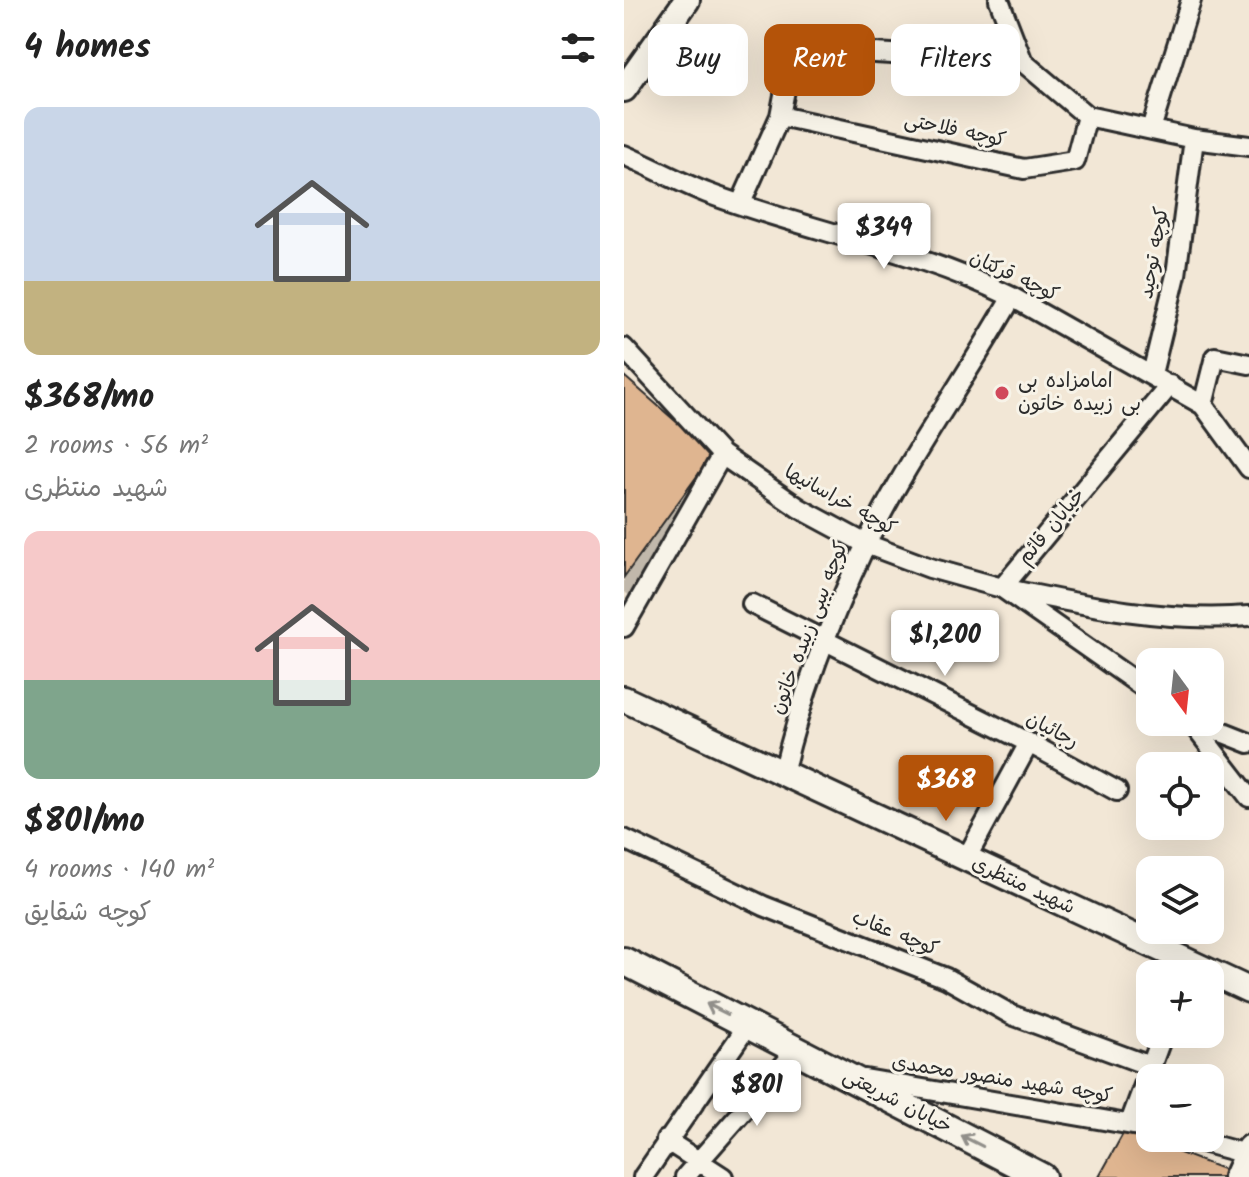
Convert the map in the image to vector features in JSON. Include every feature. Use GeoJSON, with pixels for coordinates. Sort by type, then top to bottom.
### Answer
{"type":"FeatureCollection","features":[{"type":"Feature","properties":{"kind":"main road","name":"خیابان شریعتی"},"geometry":{"type":"LineString","coordinates":[[624,961],[1042,1177]]}},
{"type":"Feature","properties":{"kind":"street"},"geometry":{"type":"LineString","coordinates":[[624,89],[687,0]]}},
{"type":"Feature","properties":{"kind":"street"},"geometry":{"type":"LineString","coordinates":[[999,0],[1023,62],[1087,116],[1194,139],[1249,146]]}},
{"type":"Feature","properties":{"kind":"street"},"geometry":{"type":"LineString","coordinates":[[1151,129],[1191,0]]}},
{"type":"Feature","properties":{"kind":"street"},"geometry":{"type":"LineString","coordinates":[[741,203],[780,116],[793,48],[1023,62]]}},
{"type":"Feature","properties":{"kind":"street","name":"کوچه فلاحتی"},"geometry":{"type":"LineString","coordinates":[[780,116],[1024,169],[1075,161],[1087,116]]}},
{"type":"Feature","properties":{"kind":"street","name":"کوچه توحید"},"geometry":{"type":"LineString","coordinates":[[1152,374],[1176,275],[1194,139]]}},
{"type":"Feature","properties":{"kind":"street","name":"کوچه قرکتان"},"geometry":{"type":"LineString","coordinates":[[624,155],[707,193],[982,282],[1203,405]]}},
{"type":"Feature","properties":{"kind":"street","name":"کوچه بیبی زبیده خاتون"},"geometry":{"type":"LineString","coordinates":[[783,774],[791,739],[826,642],[866,544],[1012,297]]}},
{"type":"Feature","properties":{"kind":"street","name":"کوچه خراسانیها"},"geometry":{"type":"LineString","coordinates":[[624,348],[722,455],[799,508],[866,544],[930,568],[1002,588],[1136,682]]}},
{"type":"Feature","properties":{"kind":"street"},"geometry":{"type":"LineString","coordinates":[[1249,364],[1215,357],[1203,405],[1249,468]]}},
{"type":"Feature","properties":{"kind":"street","name":"خیابان قائم"},"geometry":{"type":"LineString","coordinates":[[1170,385],[1002,588],[1075,603],[1200,620],[1249,616]]}},
{"type":"Feature","properties":{"kind":"street"},"geometry":{"type":"LineString","coordinates":[[624,627],[722,455]]}},
{"type":"Feature","properties":{"kind":"street","name":"رجائیان"},"geometry":{"type":"LineString","coordinates":[[752,604],[1029,743],[1117,791]]}},
{"type":"Feature","properties":{"kind":"street","name":"شهید منتظری"},"geometry":{"type":"LineString","coordinates":[[624,699],[966,859],[1170,960]]}},
{"type":"Feature","properties":{"kind":"street"},"geometry":{"type":"LineString","coordinates":[[1224,734],[1249,743]]}},
{"type":"Feature","properties":{"kind":"street"},"geometry":{"type":"LineString","coordinates":[[1203,736],[1249,797]]}},
{"type":"Feature","properties":{"kind":"street"},"geometry":{"type":"LineString","coordinates":[[966,859],[1029,743]]}},
{"type":"Feature","properties":{"kind":"street","name":"کوچه عقاب"},"geometry":{"type":"LineString","coordinates":[[624,839],[764,906],[946,978],[1012,1015],[1145,1064]]}},
{"type":"Feature","properties":{"kind":"street","name":"شهید منتظری"},"geometry":{"type":"LineString","coordinates":[[1224,981],[1249,990]]}},
{"type":"Feature","properties":{"kind":"street"},"geometry":{"type":"LineString","coordinates":[[643,1177],[748,1025]]}},
{"type":"Feature","properties":{"kind":"street"},"geometry":{"type":"LineString","coordinates":[[685,1177],[797,1050]]}},
{"type":"Feature","properties":{"kind":"street","name":"کوچه شهید منصور محمدی"},"geometry":{"type":"LineString","coordinates":[[847,1076],[1136,1124]]}},
{"type":"Feature","properties":{"kind":"street"},"geometry":{"type":"LineString","coordinates":[[1130,1123],[1136,1106]]}},
{"type":"Feature","properties":{"kind":"street"},"geometry":{"type":"LineString","coordinates":[[666,1140],[723,1177]]}},
{"type":"Feature","properties":{"kind":"street"},"geometry":{"type":"LineString","coordinates":[[1224,1146],[1248,1151],[1236,1177]]}},
{"type":"Feature","properties":{"kind":"building"},"geometry":{"type":"Polygon","coordinates":[[[624,376],[713,454],[624,577],[624,376]]]}},
{"type":"Feature","properties":{"kind":"building"},"geometry":{"type":"Polygon","coordinates":[[[1124,1132],[1136,1136],[1136,1152],[1177,1152],[1228,1171],[1225,1177],[1099,1177],[1124,1132]]]}},
{"type":"Feature","properties":{"kind":"place","name":"امامزاده بی بی زبیده خاتون"},"geometry":{"type":"Point","coordinates":[1002,393]}}]}
